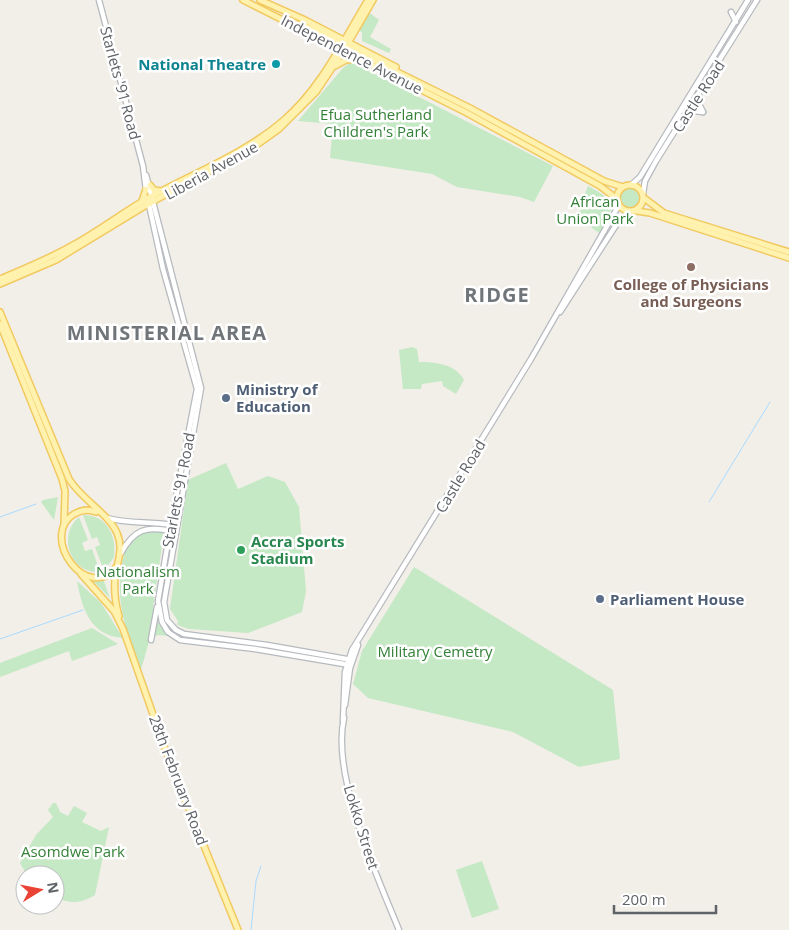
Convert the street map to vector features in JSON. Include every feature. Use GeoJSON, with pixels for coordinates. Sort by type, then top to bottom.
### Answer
{"type":"FeatureCollection","features":[{"type":"Feature","properties":{"kind":"main road","name":"Starlets '91 Road"},"geometry":{"type":"LineString","coordinates":[[99,0],[143,166],[175,312],[194,376],[197,394],[172,518],[173,525]]}},
{"type":"Feature","properties":{"kind":"main road","name":"Independence Avenue"},"geometry":{"type":"LineString","coordinates":[[243,0],[344,44],[362,58],[485,122],[600,186],[618,202]]}},
{"type":"Feature","properties":{"kind":"main road","name":"Independence Avenue"},"geometry":{"type":"LineString","coordinates":[[260,0],[418,81],[604,181],[623,187]]}},
{"type":"Feature","properties":{"kind":"main road","name":"Liberia Avenue"},"geometry":{"type":"LineString","coordinates":[[0,279],[43,261],[76,244],[149,200],[252,149],[268,137],[298,112],[331,69],[368,0]]}},
{"type":"Feature","properties":{"kind":"main road","name":"Liberia Avenue"},"geometry":{"type":"LineString","coordinates":[[161,194],[248,145],[284,120],[310,92],[373,0]]}},
{"type":"Feature","properties":{"kind":"main road","name":"Castle Road"},"geometry":{"type":"LineString","coordinates":[[631,185],[640,177],[748,0]]}},
{"type":"Feature","properties":{"kind":"main road","name":"Castle Road"},"geometry":{"type":"LineString","coordinates":[[643,196],[649,174],[757,0]]}},
{"type":"Feature","properties":{"kind":"main road"},"geometry":{"type":"LineString","coordinates":[[736,22],[731,12],[742,11]]}},
{"type":"Feature","properties":{"kind":"main road"},"geometry":{"type":"LineString","coordinates":[[331,69],[346,60],[362,58]]}},
{"type":"Feature","properties":{"kind":"main road"},"geometry":{"type":"LineString","coordinates":[[686,114],[694,111],[703,112],[699,104],[700,93]]}},
{"type":"Feature","properties":{"kind":"main road"},"geometry":{"type":"LineString","coordinates":[[636,211],[643,203],[640,189],[631,185],[623,187],[618,192],[618,202],[629,212],[650,213],[789,258]]}},
{"type":"Feature","properties":{"kind":"main road"},"geometry":{"type":"LineString","coordinates":[[148,187],[161,194],[155,207]]}},
{"type":"Feature","properties":{"kind":"main road"},"geometry":{"type":"LineString","coordinates":[[148,187],[149,200]]}},
{"type":"Feature","properties":{"kind":"main road"},"geometry":{"type":"LineString","coordinates":[[643,196],[664,213],[789,252]]}},
{"type":"Feature","properties":{"kind":"main road","name":"Starlets '91 Road"},"geometry":{"type":"LineString","coordinates":[[149,200],[155,207],[165,253],[199,380],[201,396],[163,572],[158,606],[162,622],[175,637],[235,643]]}},
{"type":"Feature","properties":{"kind":"main road","name":"Liberia Avenue"},"geometry":{"type":"LineString","coordinates":[[0,284],[56,260],[149,200]]}},
{"type":"Feature","properties":{"kind":"main road","name":"Castle Road"},"geometry":{"type":"LineString","coordinates":[[557,315],[618,202]]}},
{"type":"Feature","properties":{"kind":"main road","name":"Castle Road"},"geometry":{"type":"LineString","coordinates":[[349,662],[362,637],[557,315],[620,219],[629,212]]}},
{"type":"Feature","properties":{"kind":"main road"},"geometry":{"type":"LineString","coordinates":[[0,312],[69,479],[99,513]]}},
{"type":"Feature","properties":{"kind":"main road"},"geometry":{"type":"LineString","coordinates":[[175,312],[182,327],[186,328]]}},
{"type":"Feature","properties":{"kind":"main road"},"geometry":{"type":"LineString","coordinates":[[0,324],[62,479],[65,491],[62,543],[64,552],[74,568],[88,577],[103,576],[118,564]]}},
{"type":"Feature","properties":{"kind":"main road"},"geometry":{"type":"LineString","coordinates":[[64,525],[78,511],[92,510],[107,518],[119,521],[173,525]]}},
{"type":"Feature","properties":{"kind":"main road"},"geometry":{"type":"LineString","coordinates":[[107,518],[118,534],[121,553]]}},
{"type":"Feature","properties":{"kind":"main road"},"geometry":{"type":"LineString","coordinates":[[163,524],[172,518]]}},
{"type":"Feature","properties":{"kind":"main road","name":"28th February Road"},"geometry":{"type":"LineString","coordinates":[[171,533],[155,528],[139,532],[126,543],[118,564],[115,598],[123,629],[168,757],[238,930]]}},
{"type":"Feature","properties":{"kind":"main road","name":"Starlets '91 Road"},"geometry":{"type":"LineString","coordinates":[[171,533],[169,573],[164,608],[167,620],[180,633],[349,662]]}},
{"type":"Feature","properties":{"kind":"main road"},"geometry":{"type":"LineString","coordinates":[[163,572],[169,573]]}},
{"type":"Feature","properties":{"kind":"main road","name":"28th February Road"},"geometry":{"type":"LineString","coordinates":[[81,574],[114,611],[123,629]]}},
{"type":"Feature","properties":{"kind":"main road"},"geometry":{"type":"LineString","coordinates":[[150,640],[158,606]]}},
{"type":"Feature","properties":{"kind":"main road","name":"Castle Road"},"geometry":{"type":"LineString","coordinates":[[349,662],[352,650],[362,637]]}},
{"type":"Feature","properties":{"kind":"main road"},"geometry":{"type":"LineString","coordinates":[[345,672],[337,660],[352,650]]}},
{"type":"Feature","properties":{"kind":"main road","name":"Lokko Street"},"geometry":{"type":"LineString","coordinates":[[349,662],[345,672],[342,750],[362,838],[399,930]]}},
{"type":"Feature","properties":{"kind":"main road","name":"Lokko Street"},"geometry":{"type":"LineString","coordinates":[[343,721],[349,662]]}},
{"type":"Feature","properties":{"kind":"green space"},"geometry":{"type":"Polygon","coordinates":[[[367,11],[379,20],[370,37],[391,49],[389,53],[362,41],[362,32],[357,30],[367,11]]]}},
{"type":"Feature","properties":{"kind":"green space","name":"Efua Sutherland Children's Park"},"geometry":{"type":"Polygon","coordinates":[[[351,62],[553,166],[534,202],[520,197],[457,187],[432,174],[330,158],[333,124],[298,121],[343,68],[351,62]]]}},
{"type":"Feature","properties":{"kind":"green space","name":"African Union Park"},"geometry":{"type":"Polygon","coordinates":[[[588,186],[604,196],[611,206],[609,217],[601,234],[586,223],[581,214],[580,209],[588,186]]]}},
{"type":"Feature","properties":{"kind":"green space"},"geometry":{"type":"Polygon","coordinates":[[[630,188],[638,191],[641,199],[638,207],[630,210],[622,207],[619,199],[622,191],[630,188]]]}},
{"type":"Feature","properties":{"kind":"green space"},"geometry":{"type":"Polygon","coordinates":[[[412,347],[417,349],[419,362],[444,365],[456,370],[464,380],[456,394],[443,386],[442,381],[422,384],[421,389],[403,389],[399,350],[412,347]]]}},
{"type":"Feature","properties":{"kind":"green space","name":"Accra Sports Stadium"},"geometry":{"type":"Polygon","coordinates":[[[226,463],[238,489],[268,476],[285,482],[299,507],[306,591],[302,612],[248,633],[189,629],[177,625],[178,621],[170,609],[188,480],[226,463]]]}},
{"type":"Feature","properties":{"kind":"green space"},"geometry":{"type":"Polygon","coordinates":[[[58,497],[54,520],[41,502],[58,497]]]}},
{"type":"Feature","properties":{"kind":"green space"},"geometry":{"type":"Polygon","coordinates":[[[83,515],[98,519],[109,528],[112,534],[115,549],[114,557],[104,571],[95,547],[100,545],[97,537],[92,539],[83,515]]]}},
{"type":"Feature","properties":{"kind":"green space"},"geometry":{"type":"Polygon","coordinates":[[[79,517],[88,540],[82,543],[85,551],[92,549],[100,572],[90,571],[81,567],[74,560],[70,552],[68,543],[69,533],[72,525],[79,517]]]}},
{"type":"Feature","properties":{"kind":"green space","name":"Nationalism Park"},"geometry":{"type":"Polygon","coordinates":[[[153,531],[164,533],[153,607],[155,619],[169,636],[158,635],[150,638],[141,670],[121,606],[120,579],[123,557],[128,546],[141,534],[153,531]]]}},
{"type":"Feature","properties":{"kind":"green space","name":"Military Cemetry"},"geometry":{"type":"Polygon","coordinates":[[[414,567],[613,690],[620,759],[579,767],[513,732],[368,698],[353,684],[362,651],[414,567]]]}},
{"type":"Feature","properties":{"kind":"green space"},"geometry":{"type":"Polygon","coordinates":[[[103,579],[110,598],[92,580],[103,579]]]}},
{"type":"Feature","properties":{"kind":"green space"},"geometry":{"type":"Polygon","coordinates":[[[77,581],[101,603],[123,638],[112,636],[95,626],[85,610],[77,581]]]}},
{"type":"Feature","properties":{"kind":"green space"},"geometry":{"type":"Polygon","coordinates":[[[92,628],[118,644],[72,661],[69,651],[0,677],[0,663],[92,628]]]}},
{"type":"Feature","properties":{"kind":"green space","name":"Asomdwe Park"},"geometry":{"type":"Polygon","coordinates":[[[53,803],[56,803],[60,812],[68,816],[74,806],[87,813],[82,822],[101,831],[109,827],[95,895],[85,900],[75,902],[65,901],[65,865],[21,865],[20,863],[36,835],[53,817],[48,810],[53,803]]]}},
{"type":"Feature","properties":{"kind":"green space"},"geometry":{"type":"Polygon","coordinates":[[[482,861],[499,909],[472,918],[456,870],[482,861]]]}},
{"type":"Feature","properties":{"kind":"waterway"},"geometry":{"type":"LineString","coordinates":[[709,502],[770,402]]}},
{"type":"Feature","properties":{"kind":"waterway"},"geometry":{"type":"LineString","coordinates":[[0,517],[36,504]]}},
{"type":"Feature","properties":{"kind":"waterway"},"geometry":{"type":"LineString","coordinates":[[0,639],[83,610]]}},
{"type":"Feature","properties":{"kind":"waterway"},"geometry":{"type":"LineString","coordinates":[[251,930],[256,881],[261,866]]}},
{"type":"Feature","properties":{"kind":"place","name":"National Theatre"},"geometry":{"type":"Point","coordinates":[276,64]}},
{"type":"Feature","properties":{"kind":"place","name":"College of Physicians and Surgeons"},"geometry":{"type":"Point","coordinates":[691,267]}},
{"type":"Feature","properties":{"kind":"place","name":"Ministry of Education"},"geometry":{"type":"Point","coordinates":[226,398]}},
{"type":"Feature","properties":{"kind":"place","name":"Accra Sports Stadium"},"geometry":{"type":"Point","coordinates":[241,550]}},
{"type":"Feature","properties":{"kind":"place","name":"Parliament House"},"geometry":{"type":"Point","coordinates":[600,599]}},
{"type":"Feature","properties":{"kind":"district","name":"RIDGE"},"geometry":{"type":"Point","coordinates":[497,294]}},
{"type":"Feature","properties":{"kind":"district","name":"MINISTERIAL AREA"},"geometry":{"type":"Point","coordinates":[167,332]}}]}
